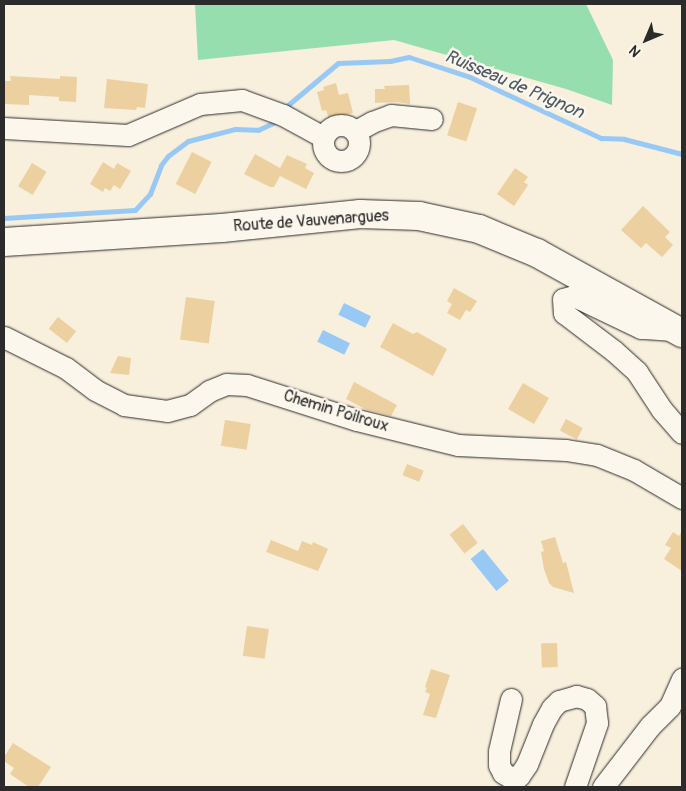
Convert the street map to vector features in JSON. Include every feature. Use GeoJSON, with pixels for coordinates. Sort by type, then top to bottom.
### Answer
{"type":"FeatureCollection","features":[{"type":"Feature","properties":{"kind":"main road","name":"Route de Vauvenargues"},"geometry":{"type":"LineString","coordinates":[[4,242],[222,228],[360,214],[419,216],[479,229],[536,254],[680,332]]}},
{"type":"Feature","properties":{"kind":"street"},"geometry":{"type":"LineString","coordinates":[[4,128],[128,136],[200,104],[242,100],[283,114],[323,137]]}},
{"type":"Feature","properties":{"kind":"street"},"geometry":{"type":"LineString","coordinates":[[356,131],[372,122],[392,115],[432,119]]}},
{"type":"Feature","properties":{"kind":"street"},"geometry":{"type":"LineString","coordinates":[[341,124],[356,131],[360,143],[350,159],[341,161],[333,158],[324,149],[323,137],[328,130],[341,124]]}},
{"type":"Feature","properties":{"kind":"street"},"geometry":{"type":"LineString","coordinates":[[680,332],[641,328],[574,296],[563,299],[564,313],[614,351],[637,372],[662,410],[682,433]]}},
{"type":"Feature","properties":{"kind":"street","name":"Chemin Poilroux"},"geometry":{"type":"LineString","coordinates":[[4,337],[66,368],[95,390],[124,405],[167,412],[190,405],[209,391],[226,384],[246,385],[356,420],[458,445],[566,450],[597,455],[634,470],[682,498]]}},
{"type":"Feature","properties":{"kind":"street"},"geometry":{"type":"LineString","coordinates":[[611,783],[623,759],[670,706],[682,679]]}},
{"type":"Feature","properties":{"kind":"street"},"geometry":{"type":"LineString","coordinates":[[511,699],[499,751],[499,765],[503,773],[510,778],[520,776],[527,764],[543,724],[552,708],[559,701],[576,696],[587,699],[595,706],[597,723],[575,787]]}},
{"type":"Feature","properties":{"kind":"green space"},"geometry":{"type":"Polygon","coordinates":[[[195,4],[586,4],[613,60],[612,105],[566,89],[394,40],[198,60],[195,4]]]}},
{"type":"Feature","properties":{"kind":"water"},"geometry":{"type":"Polygon","coordinates":[[[344,303],[371,316],[365,328],[338,315],[344,303]]]}},
{"type":"Feature","properties":{"kind":"water"},"geometry":{"type":"Polygon","coordinates":[[[323,330],[350,343],[344,355],[317,342],[323,330]]]}},
{"type":"Feature","properties":{"kind":"water"},"geometry":{"type":"Polygon","coordinates":[[[483,549],[509,581],[496,591],[471,559],[483,549]]]}},
{"type":"Feature","properties":{"kind":"building"},"geometry":{"type":"Polygon","coordinates":[[[10,76],[60,79],[60,76],[77,77],[76,102],[59,101],[59,97],[29,95],[29,105],[4,104],[4,81],[11,81],[10,76]]]}},
{"type":"Feature","properties":{"kind":"building"},"geometry":{"type":"Polygon","coordinates":[[[107,79],[148,84],[145,108],[137,107],[136,110],[104,108],[107,79]]]}},
{"type":"Feature","properties":{"kind":"building"},"geometry":{"type":"Polygon","coordinates":[[[336,83],[339,95],[348,93],[353,113],[329,119],[326,110],[322,111],[317,92],[324,90],[323,87],[336,83]]]}},
{"type":"Feature","properties":{"kind":"building"},"geometry":{"type":"Polygon","coordinates":[[[409,85],[410,104],[397,102],[375,103],[375,89],[385,89],[384,86],[409,85]]]}},
{"type":"Feature","properties":{"kind":"building"},"geometry":{"type":"Polygon","coordinates":[[[458,102],[477,108],[466,141],[447,135],[458,102]]]}},
{"type":"Feature","properties":{"kind":"building"},"geometry":{"type":"Polygon","coordinates":[[[192,152],[212,162],[195,194],[176,184],[192,152]]]}},
{"type":"Feature","properties":{"kind":"building"},"geometry":{"type":"Polygon","coordinates":[[[255,154],[280,168],[287,155],[307,164],[305,168],[314,173],[306,189],[280,176],[274,187],[270,187],[244,174],[255,154]]]}},
{"type":"Feature","properties":{"kind":"building"},"geometry":{"type":"Polygon","coordinates":[[[103,162],[114,169],[117,163],[131,171],[120,189],[114,185],[110,191],[105,188],[103,192],[90,184],[103,162]]]}},
{"type":"Feature","properties":{"kind":"building"},"geometry":{"type":"Polygon","coordinates":[[[32,163],[47,172],[33,195],[18,186],[32,163]]]}},
{"type":"Feature","properties":{"kind":"building"},"geometry":{"type":"Polygon","coordinates":[[[515,168],[528,177],[524,182],[528,185],[514,206],[497,194],[515,168]]]}},
{"type":"Feature","properties":{"kind":"building"},"geometry":{"type":"Polygon","coordinates":[[[643,206],[670,232],[665,237],[673,245],[662,257],[646,243],[641,248],[621,230],[643,206]]]}},
{"type":"Feature","properties":{"kind":"building"},"geometry":{"type":"Polygon","coordinates":[[[454,288],[477,301],[470,312],[466,310],[460,320],[447,313],[452,304],[447,301],[454,288]]]}},
{"type":"Feature","properties":{"kind":"building"},"geometry":{"type":"Polygon","coordinates":[[[186,297],[215,301],[209,344],[180,340],[186,297]]]}},
{"type":"Feature","properties":{"kind":"building"},"geometry":{"type":"Polygon","coordinates":[[[58,317],[76,331],[67,343],[49,329],[58,317]]]}},
{"type":"Feature","properties":{"kind":"building"},"geometry":{"type":"Polygon","coordinates":[[[393,323],[413,334],[417,332],[447,349],[433,376],[380,347],[393,323]]]}},
{"type":"Feature","properties":{"kind":"building"},"geometry":{"type":"Polygon","coordinates":[[[118,356],[131,358],[129,375],[110,373],[118,356]]]}},
{"type":"Feature","properties":{"kind":"building"},"geometry":{"type":"Polygon","coordinates":[[[354,382],[397,405],[391,416],[367,410],[346,399],[354,382]]]}},
{"type":"Feature","properties":{"kind":"building"},"geometry":{"type":"Polygon","coordinates":[[[523,383],[549,398],[534,424],[508,409],[523,383]]]}},
{"type":"Feature","properties":{"kind":"building"},"geometry":{"type":"Polygon","coordinates":[[[566,419],[583,428],[577,439],[560,430],[566,419]]]}},
{"type":"Feature","properties":{"kind":"building"},"geometry":{"type":"Polygon","coordinates":[[[225,420],[251,424],[247,450],[221,446],[225,420]]]}},
{"type":"Feature","properties":{"kind":"building"},"geometry":{"type":"Polygon","coordinates":[[[407,464],[424,471],[419,482],[403,475],[407,464]]]}},
{"type":"Feature","properties":{"kind":"building"},"geometry":{"type":"Polygon","coordinates":[[[463,524],[478,543],[464,553],[450,534],[463,524]]]}},
{"type":"Feature","properties":{"kind":"building"},"geometry":{"type":"Polygon","coordinates":[[[682,531],[682,571],[664,559],[671,548],[665,545],[673,532],[679,536],[682,531]]]}},
{"type":"Feature","properties":{"kind":"building"},"geometry":{"type":"Polygon","coordinates":[[[555,537],[563,563],[566,562],[574,593],[553,587],[549,583],[544,569],[541,552],[544,551],[541,541],[555,537]]]}},
{"type":"Feature","properties":{"kind":"building"},"geometry":{"type":"Polygon","coordinates":[[[271,540],[298,551],[302,541],[312,545],[313,542],[328,549],[318,571],[266,552],[271,540]]]}},
{"type":"Feature","properties":{"kind":"building"},"geometry":{"type":"Polygon","coordinates":[[[247,626],[269,629],[265,659],[243,656],[247,626]]]}},
{"type":"Feature","properties":{"kind":"building"},"geometry":{"type":"Polygon","coordinates":[[[557,643],[558,667],[542,668],[541,644],[557,643]]]}},
{"type":"Feature","properties":{"kind":"building"},"geometry":{"type":"Polygon","coordinates":[[[431,669],[450,675],[436,718],[423,715],[430,694],[425,692],[427,688],[425,687],[431,669]]]}},
{"type":"Feature","properties":{"kind":"building"},"geometry":{"type":"Polygon","coordinates":[[[13,743],[51,767],[38,787],[29,787],[10,774],[14,768],[4,761],[4,757],[13,743]]]}},
{"type":"Feature","properties":{"kind":"waterway","name":"Ruisseau de Prignon"},"geometry":{"type":"LineString","coordinates":[[288,105],[338,63],[390,61],[409,57],[470,77],[601,138],[624,139],[682,154]]}},
{"type":"Feature","properties":{"kind":"waterway","name":"Ruisseau de Prignon"},"geometry":{"type":"LineString","coordinates":[[4,218],[135,210],[150,194],[161,165],[168,156],[188,141],[235,129],[258,130],[273,123]]}}]}
